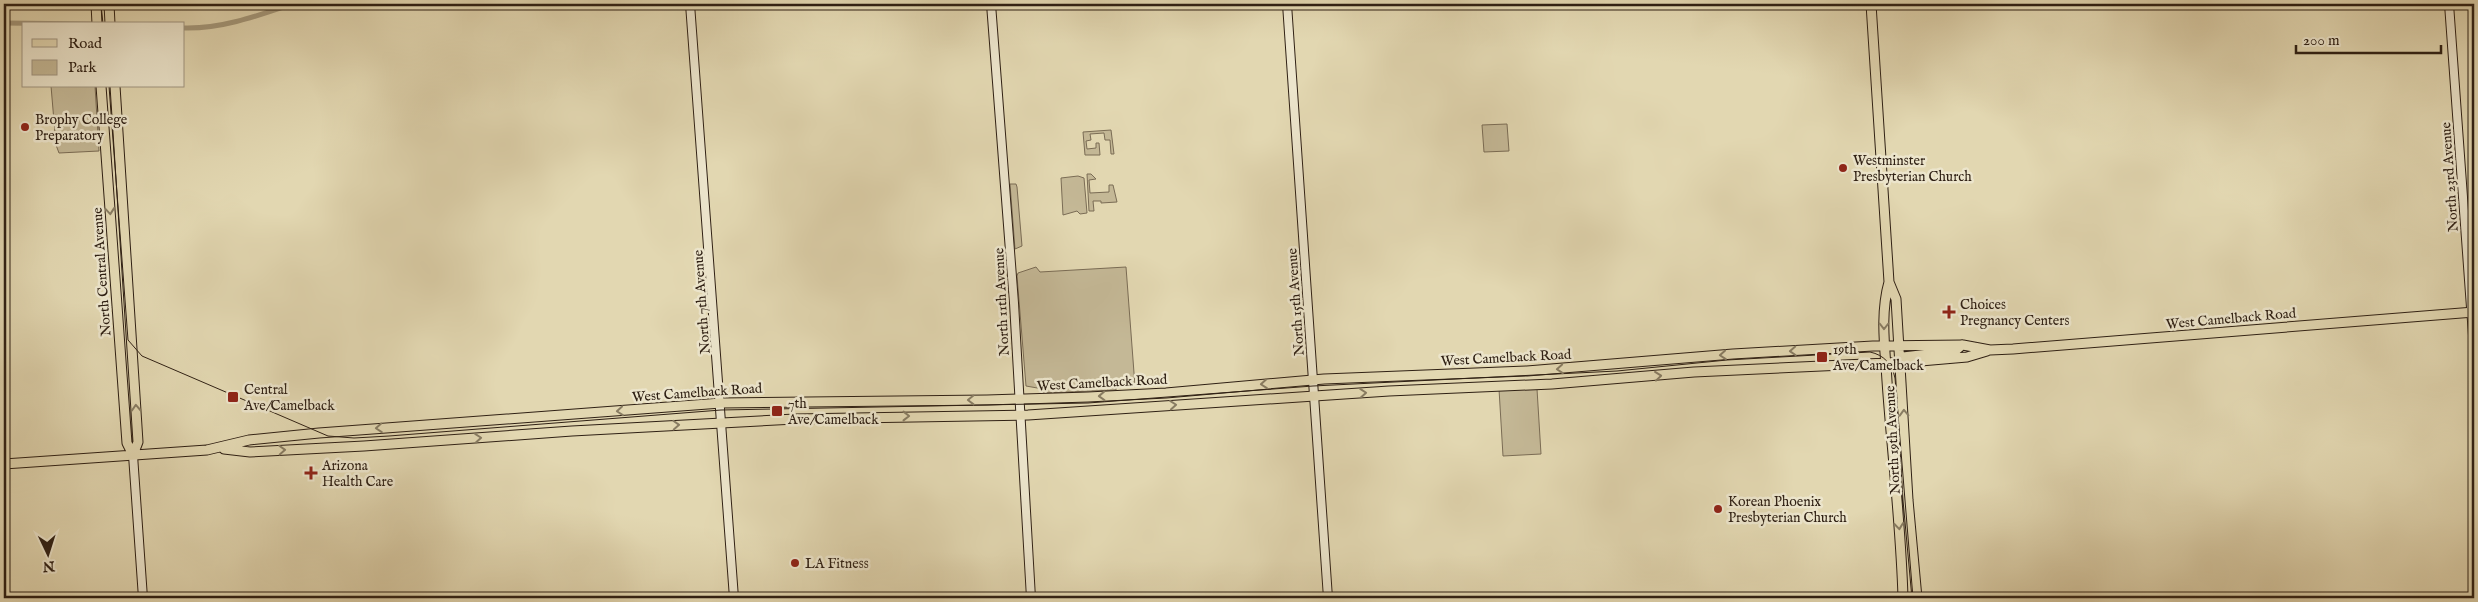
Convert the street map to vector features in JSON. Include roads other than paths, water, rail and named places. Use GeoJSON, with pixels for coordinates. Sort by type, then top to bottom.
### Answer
{"type":"FeatureCollection","features":[{"type":"Feature","properties":{"kind":"main road"},"geometry":{"type":"LineString","coordinates":[[96,4],[97,20]]}},
{"type":"Feature","properties":{"kind":"main road"},"geometry":{"type":"LineString","coordinates":[[109,4],[110,20]]}},
{"type":"Feature","properties":{"kind":"main road","name":"North 19th Avenue"},"geometry":{"type":"LineString","coordinates":[[1871,4],[1889,282],[1885,297],[1884,346],[1896,364],[1917,598]]}},
{"type":"Feature","properties":{"kind":"main road","name":"North Central Avenue"},"geometry":{"type":"LineString","coordinates":[[101,88],[128,443],[133,455]]}},
{"type":"Feature","properties":{"kind":"main road","name":"North Central Avenue"},"geometry":{"type":"LineString","coordinates":[[115,88],[138,442],[133,455]]}},
{"type":"Feature","properties":{"kind":"main road","name":"North 19th Avenue"},"geometry":{"type":"LineString","coordinates":[[1889,282],[1896,299],[1898,346],[1896,364],[1903,598]]}},
{"type":"Feature","properties":{"kind":"main road","name":"West Camelback Road"},"geometry":{"type":"LineString","coordinates":[[216,448],[258,451],[438,442],[572,431],[857,417],[1020,416],[1466,386],[1602,381],[1694,372],[1896,364],[1967,357],[1990,350],[2473,312]]}},
{"type":"Feature","properties":{"kind":"main road"},"geometry":{"type":"LineString","coordinates":[[1896,364],[1955,351],[1963,345]]}},
{"type":"Feature","properties":{"kind":"main road","name":"West Camelback Road"},"geometry":{"type":"LineString","coordinates":[[4,464],[216,448],[275,437],[721,403],[1019,399],[1166,393],[1313,380],[1527,371],[1733,354],[1884,346],[1963,345],[1990,350]]}},
{"type":"Feature","properties":{"kind":"main road"},"geometry":{"type":"LineString","coordinates":[[258,451],[261,445],[275,437]]}},
{"type":"Feature","properties":{"kind":"street","name":"North 7th Avenue"},"geometry":{"type":"LineString","coordinates":[[690,4],[734,598]]}},
{"type":"Feature","properties":{"kind":"street","name":"North 11th Avenue"},"geometry":{"type":"LineString","coordinates":[[990,4],[1007,199],[1031,598]]}},
{"type":"Feature","properties":{"kind":"street","name":"North 15th Avenue"},"geometry":{"type":"LineString","coordinates":[[1287,4],[1328,598]]}},
{"type":"Feature","properties":{"kind":"street","name":"North 23rd Avenue"},"geometry":{"type":"LineString","coordinates":[[2449,4],[2473,312],[2474,348]]}},
{"type":"Feature","properties":{"kind":"street","name":"North Central Avenue"},"geometry":{"type":"LineString","coordinates":[[133,455],[143,598]]}},
{"type":"Feature","properties":{"kind":"waterway"},"geometry":{"type":"LineString","coordinates":[[185,28],[225,24],[292,4]]}},
{"type":"Feature","properties":{"kind":"waterway"},"geometry":{"type":"LineString","coordinates":[[4,23],[22,23]]}},
{"type":"Feature","properties":{"kind":"tram line"},"geometry":{"type":"LineString","coordinates":[[101,4],[103,22]]}},
{"type":"Feature","properties":{"kind":"tram line"},"geometry":{"type":"LineString","coordinates":[[109,88],[128,340],[142,356],[328,436],[354,438],[389,436],[721,410],[1088,403],[1313,386],[1617,371],[1727,360],[1870,352],[1879,355],[1887,361],[1892,368],[1895,378],[1913,598]]}},
{"type":"Feature","properties":{"kind":"place","name":"Brophy College Preparatory"},"geometry":{"type":"Point","coordinates":[25,127]}},
{"type":"Feature","properties":{"kind":"place","name":"Westminster Presbyterian Church"},"geometry":{"type":"Point","coordinates":[1843,168]}},
{"type":"Feature","properties":{"kind":"place","name":"Choices Pregnancy Centers"},"geometry":{"type":"Point","coordinates":[1949,312]}},
{"type":"Feature","properties":{"kind":"place","name":"19th Ave/Camelback"},"geometry":{"type":"Point","coordinates":[1822,357]}},
{"type":"Feature","properties":{"kind":"place","name":"Central Ave/Camelback"},"geometry":{"type":"Point","coordinates":[233,397]}},
{"type":"Feature","properties":{"kind":"place","name":"7th Ave/Camelback"},"geometry":{"type":"Point","coordinates":[777,411]}},
{"type":"Feature","properties":{"kind":"place","name":"Arizona Health Care"},"geometry":{"type":"Point","coordinates":[311,473]}},
{"type":"Feature","properties":{"kind":"place","name":"Korean Phoenix Presbyterian Church"},"geometry":{"type":"Point","coordinates":[1718,509]}},
{"type":"Feature","properties":{"kind":"place","name":"LA Fitness"},"geometry":{"type":"Point","coordinates":[795,563]}}]}
